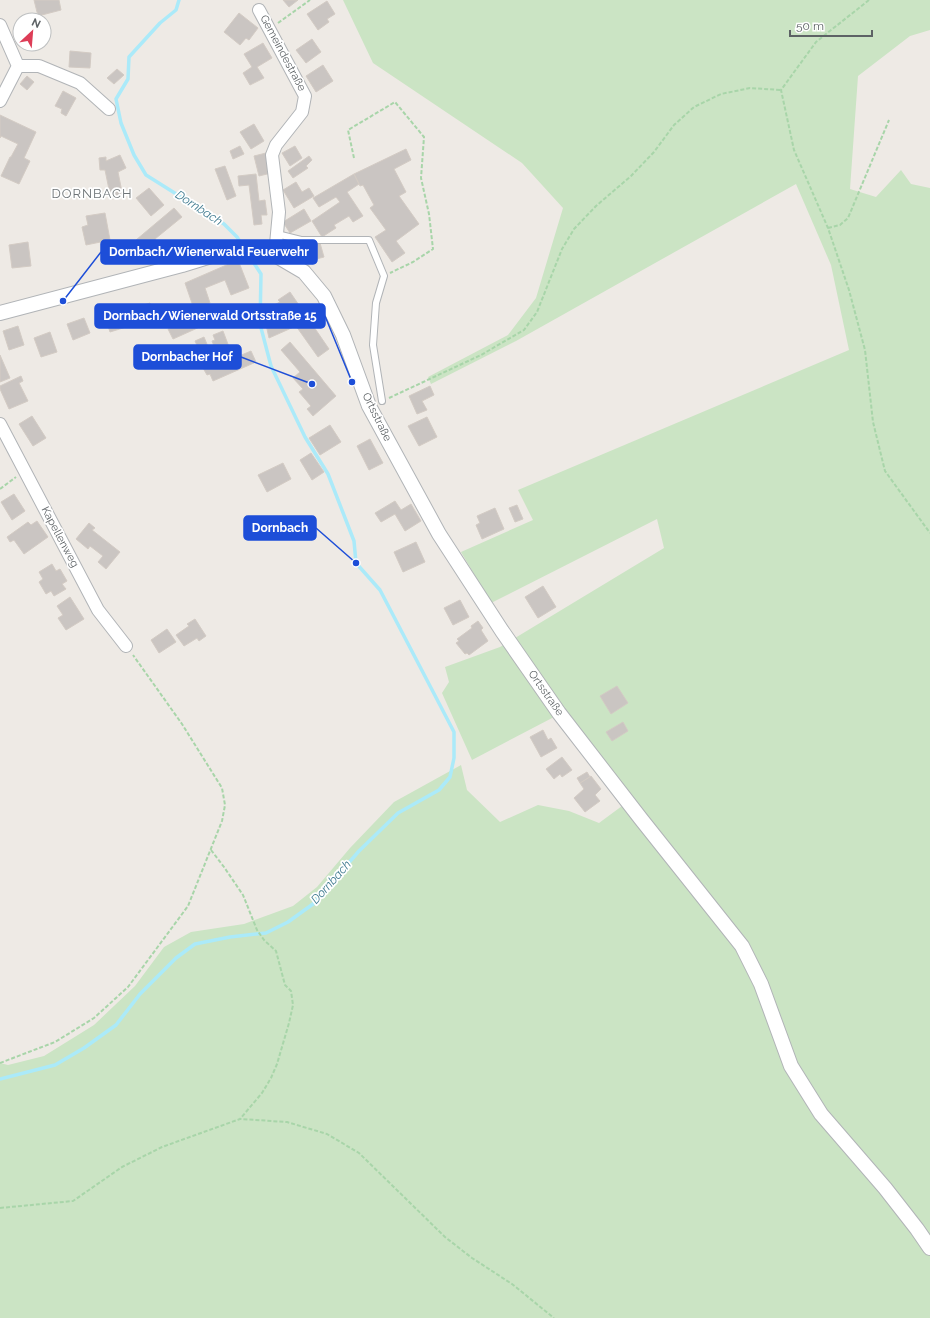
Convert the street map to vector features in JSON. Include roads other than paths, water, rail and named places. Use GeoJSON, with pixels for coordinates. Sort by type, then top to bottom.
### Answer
{"type":"FeatureCollection","features":[{"type":"Feature","properties":{"kind":"street","name":"Gemeindestraße"},"geometry":{"type":"LineString","coordinates":[[260,10],[305,96],[302,112],[276,145],[272,155],[279,212],[275,255]]}},
{"type":"Feature","properties":{"kind":"street"},"geometry":{"type":"LineString","coordinates":[[0,25],[18,66]]}},
{"type":"Feature","properties":{"kind":"street"},"geometry":{"type":"LineString","coordinates":[[0,102],[18,66]]}},
{"type":"Feature","properties":{"kind":"street"},"geometry":{"type":"LineString","coordinates":[[18,66],[39,66],[80,83],[110,109]]}},
{"type":"Feature","properties":{"kind":"street","name":"Ortsstraße"},"geometry":{"type":"LineString","coordinates":[[0,313],[182,265],[224,252],[245,248],[275,255],[304,272],[324,296],[343,335],[370,406],[439,534],[502,631],[559,713],[742,946],[761,984],[791,1066],[821,1114],[885,1188],[930,1248]]}},
{"type":"Feature","properties":{"kind":"street","name":"Kapellenweg"},"geometry":{"type":"LineString","coordinates":[[0,424],[98,610],[126,646]]}},
{"type":"Feature","properties":{"kind":"lane"},"geometry":{"type":"LineString","coordinates":[[277,234],[301,240],[369,240],[384,276],[376,303],[374,345],[382,401]]}},
{"type":"Feature","properties":{"kind":"waterway","name":"Dornbach"},"geometry":{"type":"LineString","coordinates":[[179,0],[176,10],[160,23],[129,57],[128,79],[116,99],[121,123],[134,155],[146,175],[224,224],[237,237],[242,245]]}},
{"type":"Feature","properties":{"kind":"waterway","name":"Dornbach"},"geometry":{"type":"LineString","coordinates":[[0,1079],[55,1065],[84,1048],[116,1025],[140,994],[176,958],[195,944],[230,937],[266,933],[288,922],[313,904],[359,851],[398,813],[439,790],[450,777],[454,758],[454,732],[380,590],[356,563],[354,541],[328,474],[305,437],[271,366],[260,324],[261,274],[248,254]]}},
{"type":"Feature","properties":{"kind":"place","name":"Dornbach/Wienerwald Feuerwehr"},"geometry":{"type":"Point","coordinates":[63,301]}},
{"type":"Feature","properties":{"kind":"place","name":"Dornbach/Wienerwald Ortsstraße 15"},"geometry":{"type":"Point","coordinates":[352,382]}},
{"type":"Feature","properties":{"kind":"place","name":"Dornbacher Hof"},"geometry":{"type":"Point","coordinates":[312,384]}},
{"type":"Feature","properties":{"kind":"place","name":"Dornbach"},"geometry":{"type":"Point","coordinates":[356,563]}},
{"type":"Feature","properties":{"kind":"district","name":"DORNBACH"},"geometry":{"type":"Point","coordinates":[92,193]}}]}
